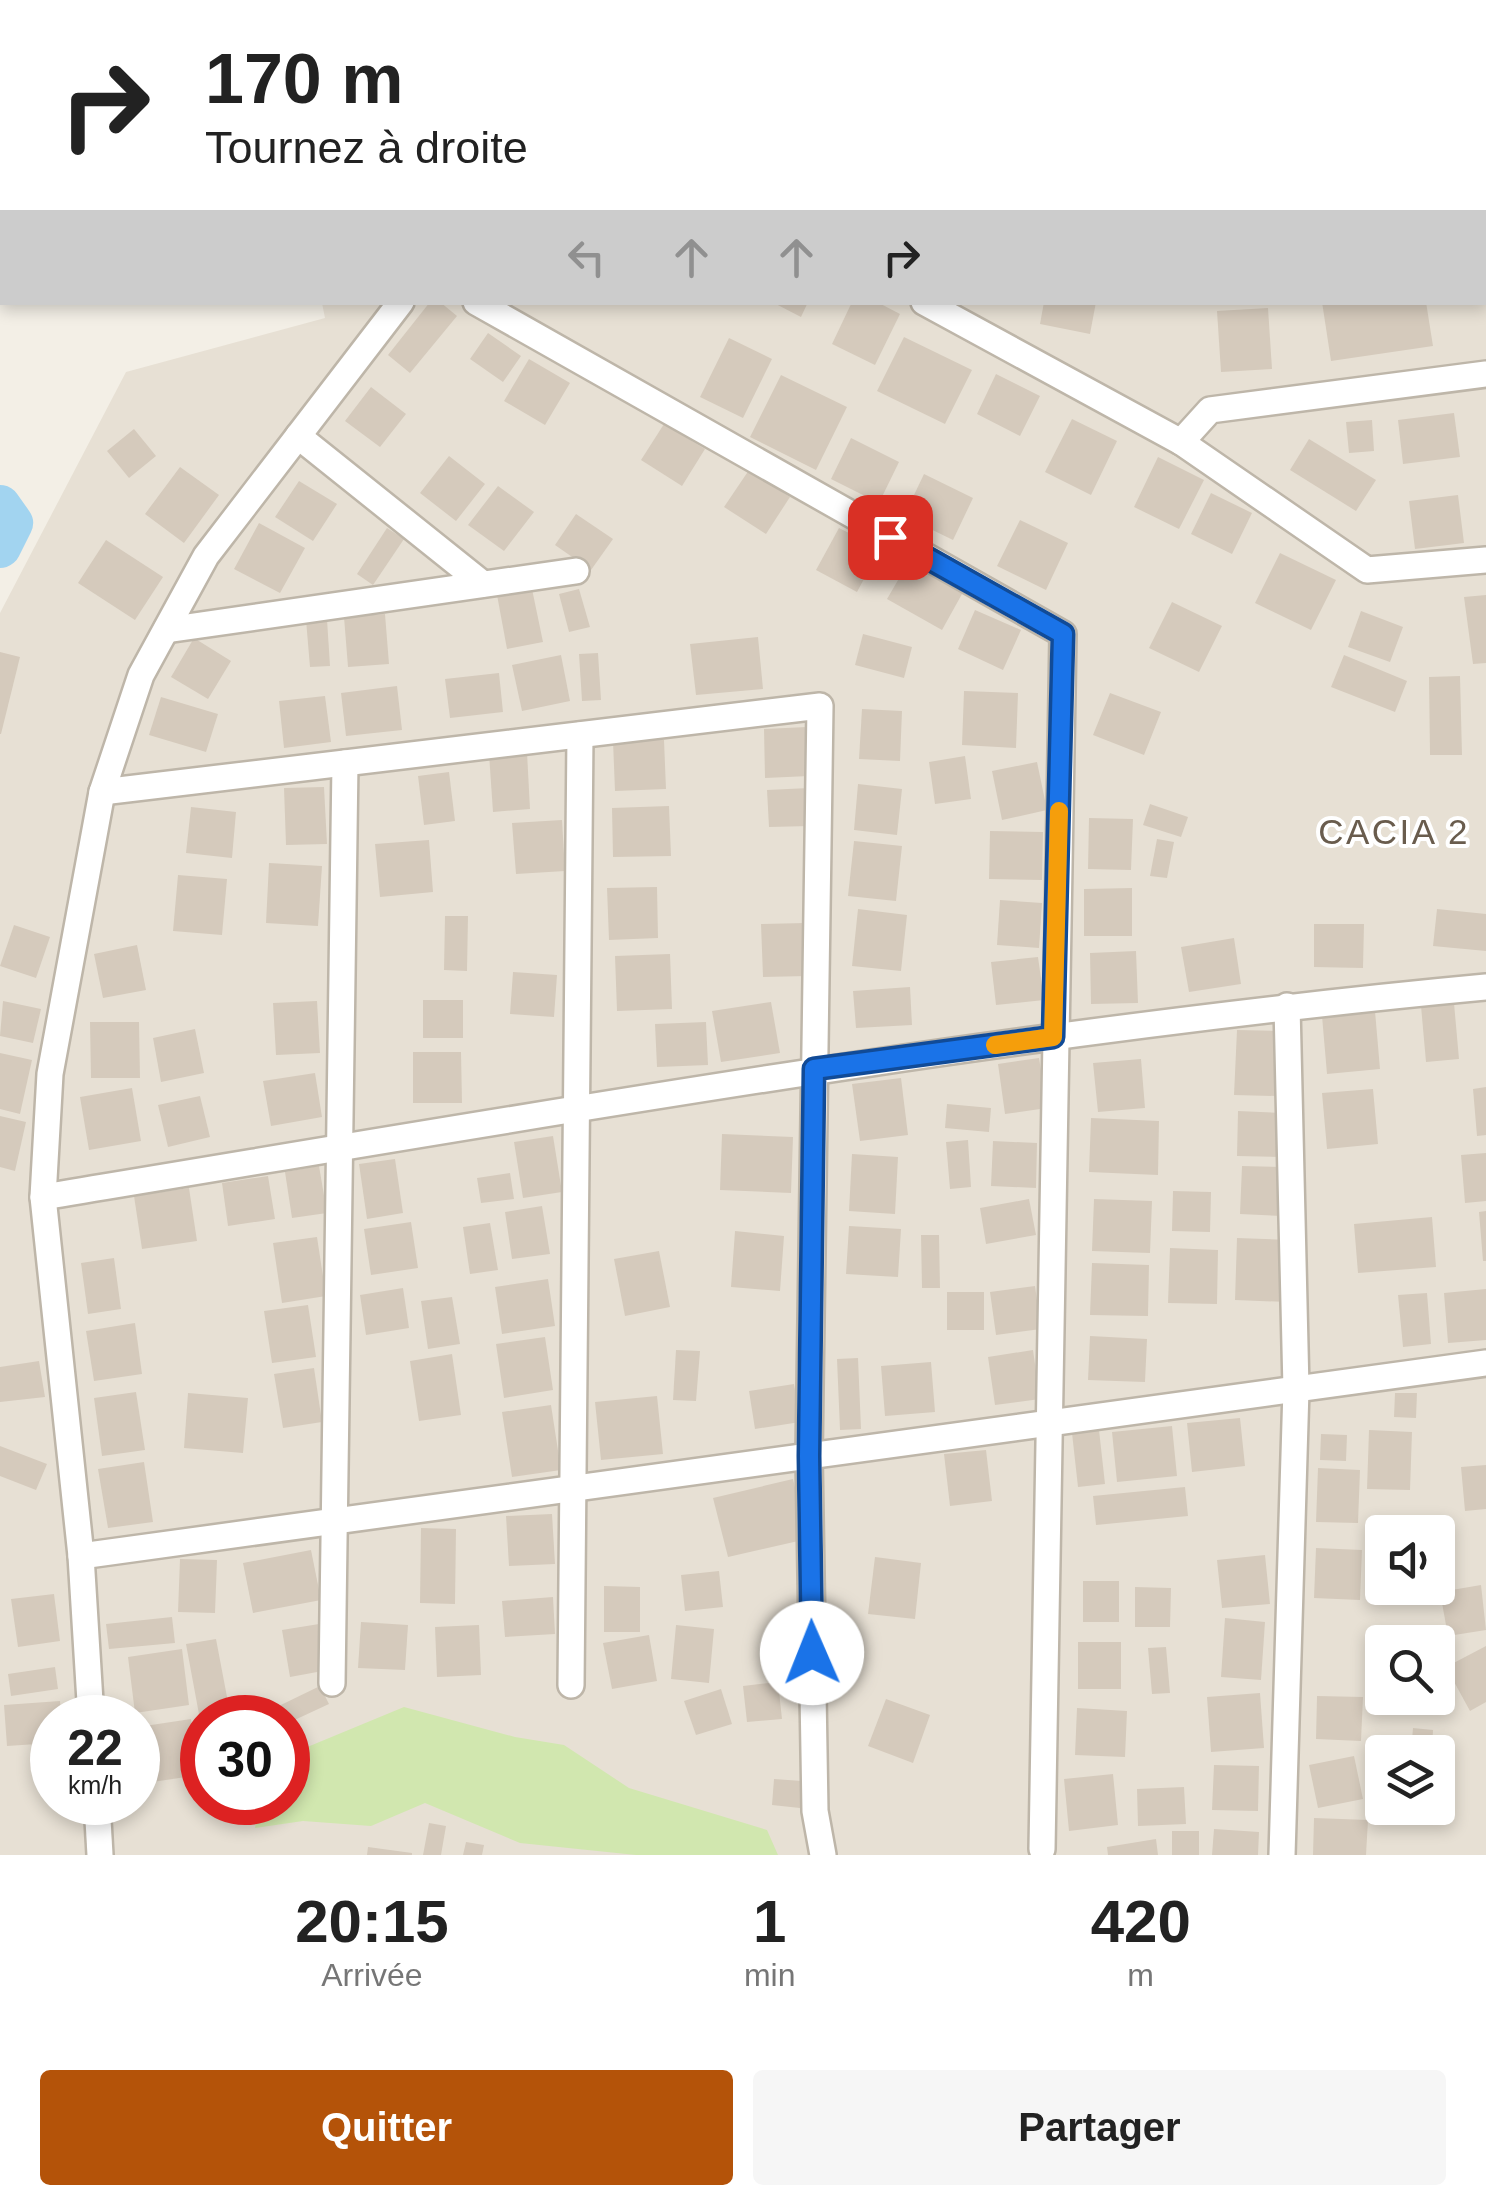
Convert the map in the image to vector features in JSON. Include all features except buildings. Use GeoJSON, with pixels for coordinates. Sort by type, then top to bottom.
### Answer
{"type":"FeatureCollection","features":[{"type":"Feature","properties":{"kind":"street"},"geometry":{"type":"LineString","coordinates":[[90,1695],[81,1556],[43,1196],[50,1074],[102,792],[141,675],[206,556],[400,305]]}},
{"type":"Feature","properties":{"kind":"street"},"geometry":{"type":"LineString","coordinates":[[481,305],[1063,634],[1053,1037],[1042,1849]]}},
{"type":"Feature","properties":{"kind":"street"},"geometry":{"type":"LineString","coordinates":[[930,305],[1181,442],[1367,570],[1486,560]]}},
{"type":"Feature","properties":{"kind":"street"},"geometry":{"type":"LineString","coordinates":[[1181,442],[1210,410],[1486,374]]}},
{"type":"Feature","properties":{"kind":"street"},"geometry":{"type":"LineString","coordinates":[[298,436],[483,584]]}},
{"type":"Feature","properties":{"kind":"street"},"geometry":{"type":"LineString","coordinates":[[166,630],[576,570]]}},
{"type":"Feature","properties":{"kind":"street"},"geometry":{"type":"LineString","coordinates":[[102,792],[820,706],[809,1456],[815,1811],[823,1855]]}},
{"type":"Feature","properties":{"kind":"street"},"geometry":{"type":"LineString","coordinates":[[571,1684],[580,734]]}},
{"type":"Feature","properties":{"kind":"street"},"geometry":{"type":"LineString","coordinates":[[332,1682],[345,763]]}},
{"type":"Feature","properties":{"kind":"street"},"geometry":{"type":"LineString","coordinates":[[43,1196],[814,1069],[1286,1006],[1486,987]]}},
{"type":"Feature","properties":{"kind":"street"},"geometry":{"type":"LineString","coordinates":[[1282,1855],[1296,1390],[1286,1006]]}},
{"type":"Feature","properties":{"kind":"street"},"geometry":{"type":"LineString","coordinates":[[81,1556],[1486,1363]]}},
{"type":"Feature","properties":{"kind":"street"},"geometry":{"type":"LineString","coordinates":[[98,1825],[100,1855]]}},
{"type":"Feature","properties":{"kind":"shaded area"},"geometry":{"type":"Polygon","coordinates":[[[322,305],[1486,305],[1486,1855],[0,1855],[0,613],[126,372],[325,318],[322,305]]]}},
{"type":"Feature","properties":{"kind":"green space"},"geometry":{"type":"Polygon","coordinates":[[[404,1707],[515,1737],[564,1745],[629,1788],[767,1830],[778,1855],[636,1855],[520,1843],[425,1803],[371,1826],[310,1822],[310,1746],[404,1707]]]}},
{"type":"Feature","properties":{"kind":"waterway"},"geometry":{"type":"LineString","coordinates":[[0,506],[12,523],[0,547]]}},
{"type":"Feature","properties":{"kind":"slow traffic"},"geometry":{"type":"LineString","coordinates":[[995,1045],[1053,1037],[1059,811]]}},
{"type":"Feature","properties":{"kind":"district","name":"CACIA 2"},"geometry":{"type":"Point","coordinates":[1394,832]}},
{"type":"Feature","properties":{"kind":"route"},"geometry":{"type":"LineString","coordinates":[[812,1653],[809,1456],[814,1069],[1053,1037],[1063,634],[890,537]]}}]}
